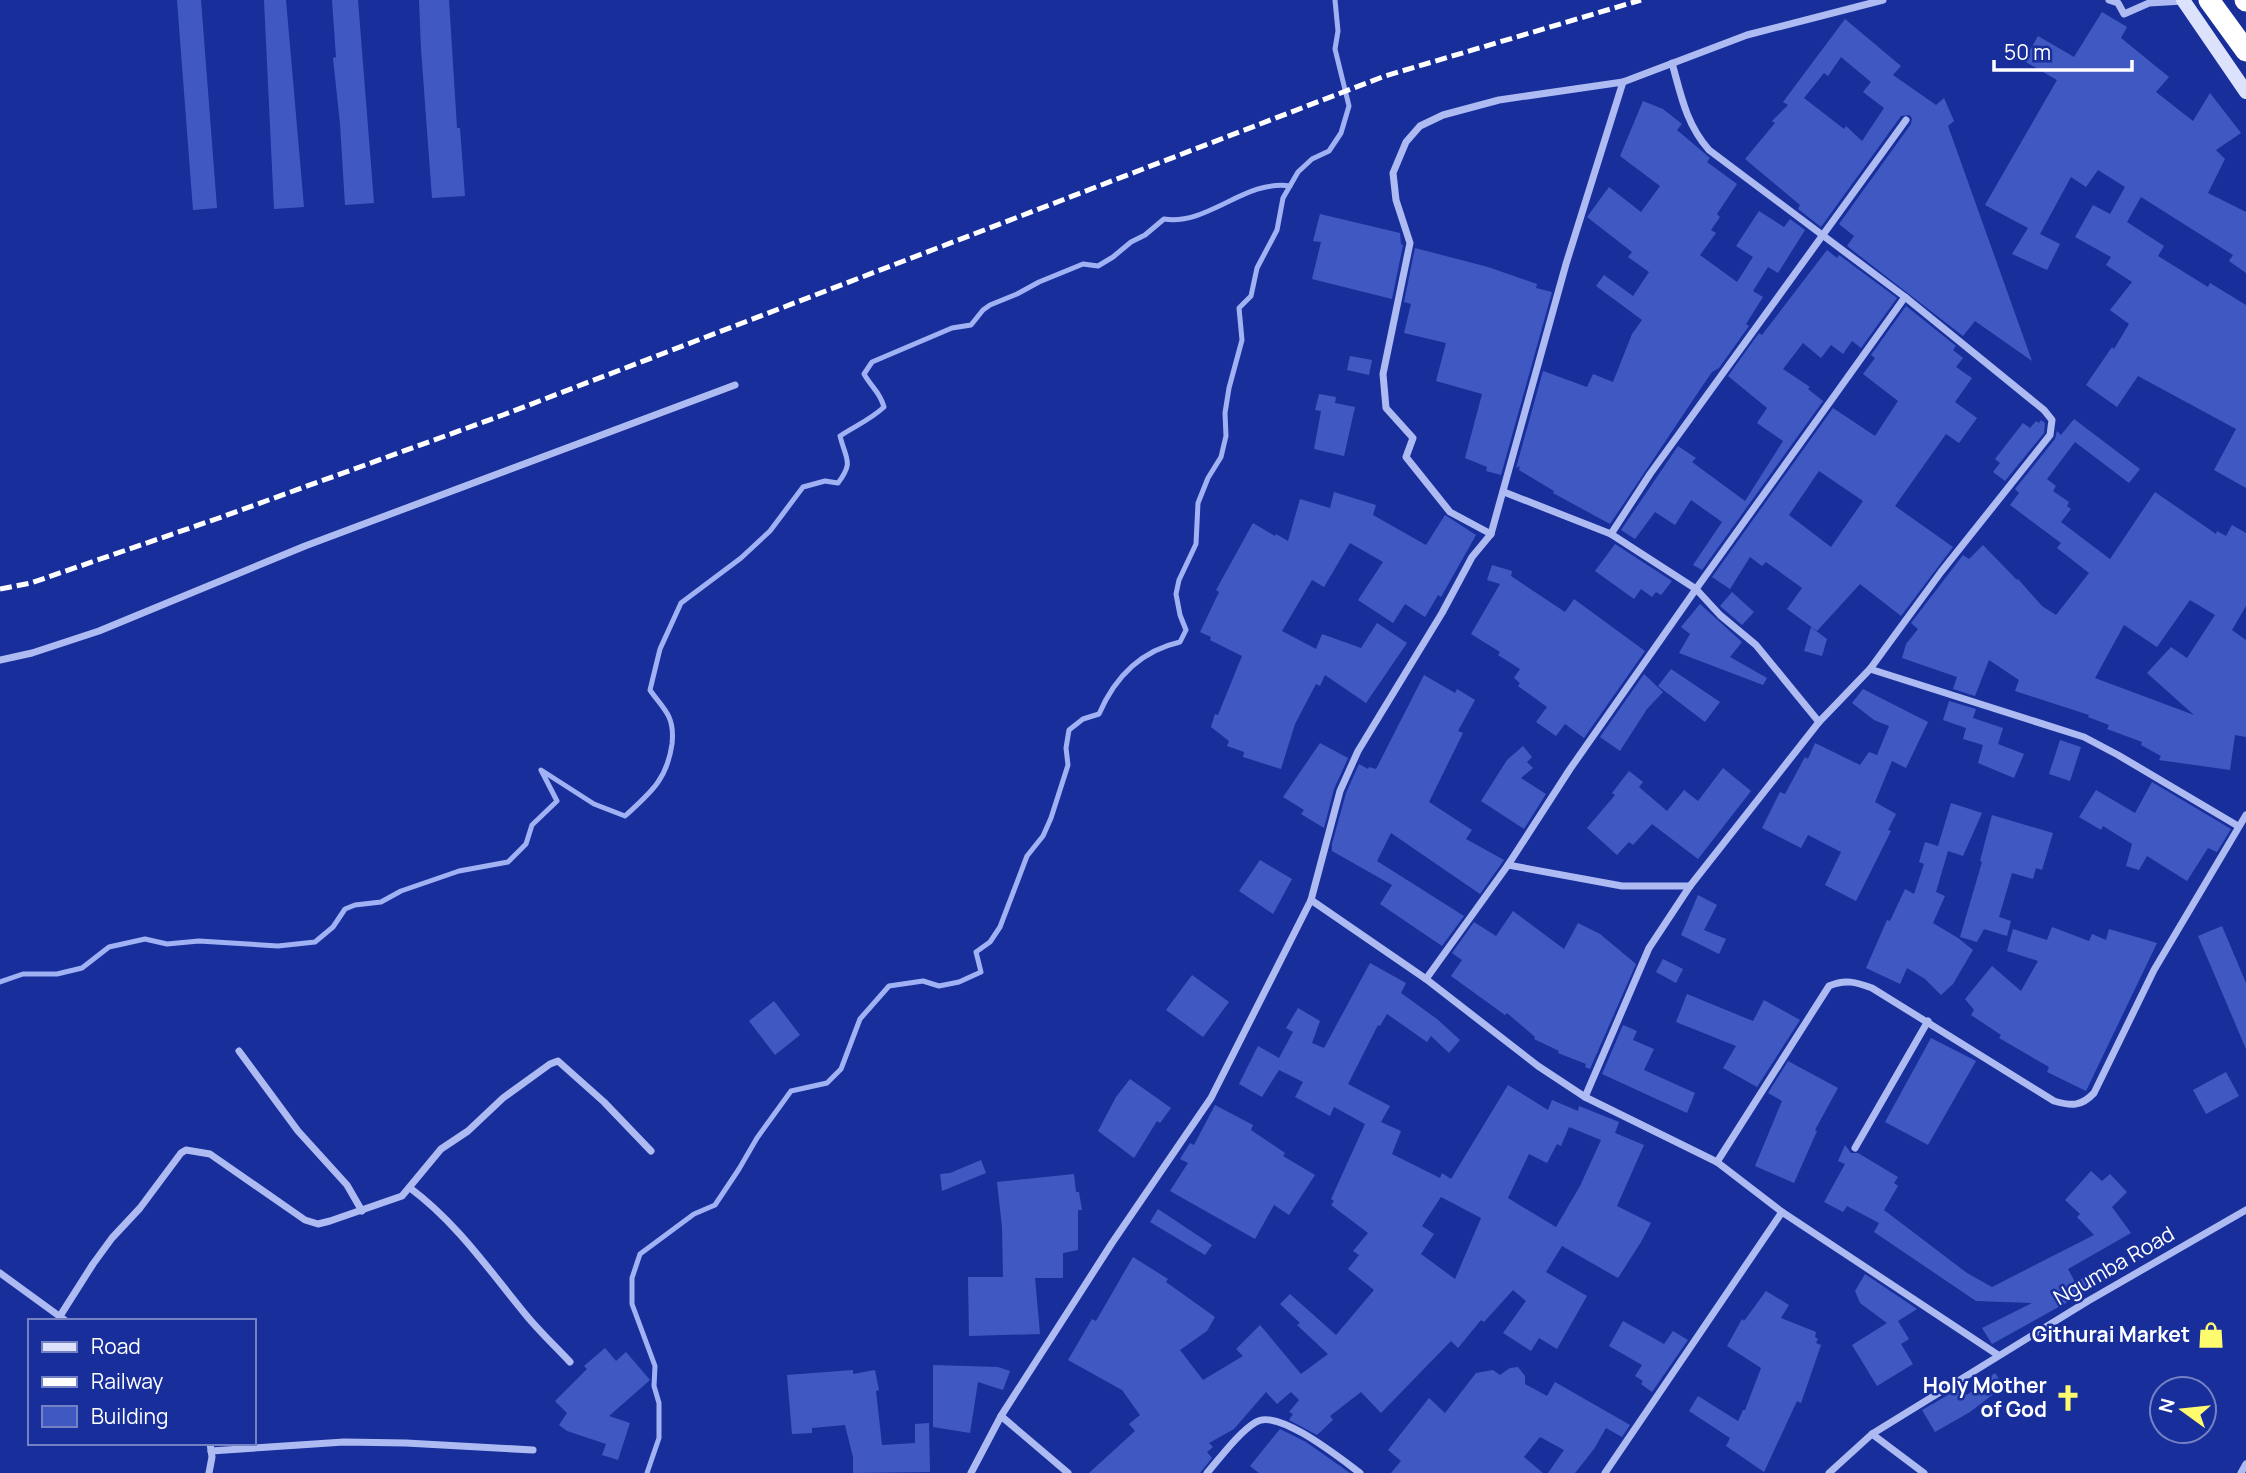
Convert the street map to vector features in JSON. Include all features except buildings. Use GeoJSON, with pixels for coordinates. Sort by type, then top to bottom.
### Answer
{"type":"FeatureCollection","features":[{"type":"Feature","properties":{"kind":"highway"},"geometry":{"type":"LineString","coordinates":[[2209,0],[2246,51]]}},
{"type":"Feature","properties":{"kind":"main road"},"geometry":{"type":"LineString","coordinates":[[2183,0],[2246,92]]}},
{"type":"Feature","properties":{"kind":"street"},"geometry":{"type":"LineString","coordinates":[[1491,534],[1450,512],[1406,457],[1413,438],[1386,408],[1383,374],[1410,243],[1396,200],[1393,173],[1395,164],[1412,134],[1420,126],[1443,115],[1499,100],[1623,82],[1747,35],[1883,0]]}},
{"type":"Feature","properties":{"kind":"street"},"geometry":{"type":"LineString","coordinates":[[2109,0],[2118,3],[2124,14],[2149,4],[2183,0]]}},
{"type":"Feature","properties":{"kind":"street"},"geometry":{"type":"LineString","coordinates":[[1585,1097],[1649,948],[1690,886],[1819,722],[1870,669],[1941,572],[2050,435],[2052,428],[2052,420],[2044,410],[1905,297],[1709,150],[1696,135],[1686,115],[1672,62]]}},
{"type":"Feature","properties":{"kind":"street"},"geometry":{"type":"LineString","coordinates":[[971,1473],[1001,1416],[1112,1243],[1212,1098],[1311,900],[1340,791],[1358,751],[1442,613],[1472,557],[1491,534],[1566,264],[1623,82]]}},
{"type":"Feature","properties":{"kind":"street"},"geometry":{"type":"LineString","coordinates":[[1611,534],[1650,474],[1906,120]]}},
{"type":"Feature","properties":{"kind":"street"},"geometry":{"type":"LineString","coordinates":[[1426,979],[1508,865],[1570,769],[1696,589],[1905,297]]}},
{"type":"Feature","properties":{"kind":"street"},"geometry":{"type":"LineString","coordinates":[[0,660],[32,653],[99,631],[305,546],[735,385]]}},
{"type":"Feature","properties":{"kind":"street"},"geometry":{"type":"LineString","coordinates":[[1504,492],[1611,534],[1696,589],[1720,615],[1756,645],[1819,722]]}},
{"type":"Feature","properties":{"kind":"street"},"geometry":{"type":"LineString","coordinates":[[1870,669],[2084,737],[2238,826]]}},
{"type":"Feature","properties":{"kind":"street"},"geometry":{"type":"LineString","coordinates":[[1717,1162],[1829,986],[1847,981],[1872,988],[2054,1101],[2079,1105],[2087,1101],[2094,1093],[2154,971],[2246,815]]}},
{"type":"Feature","properties":{"kind":"street"},"geometry":{"type":"LineString","coordinates":[[1508,865],[1622,886],[1690,886]]}},
{"type":"Feature","properties":{"kind":"street"},"geometry":{"type":"LineString","coordinates":[[1311,900],[1426,979],[1538,1066],[1585,1097],[1717,1162],[1782,1212],[1998,1355]]}},
{"type":"Feature","properties":{"kind":"street"},"geometry":{"type":"LineString","coordinates":[[1855,1148],[1928,1021]]}},
{"type":"Feature","properties":{"kind":"street"},"geometry":{"type":"LineString","coordinates":[[239,1051],[298,1131],[347,1185],[362,1211]]}},
{"type":"Feature","properties":{"kind":"street"},"geometry":{"type":"LineString","coordinates":[[0,1273],[63,1318],[99,1255],[141,1208],[186,1150],[209,1154],[311,1223],[330,1221],[393,1201],[410,1188],[441,1150],[468,1131],[503,1098],[555,1062],[562,1063],[651,1151]]}},
{"type":"Feature","properties":{"kind":"street"},"geometry":{"type":"LineString","coordinates":[[410,1188],[450,1222],[527,1317],[569,1362]]}},
{"type":"Feature","properties":{"kind":"street","name":"Ngumba Road"},"geometry":{"type":"LineString","coordinates":[[1829,1473],[1872,1434],[1998,1355],[2246,1210]]}},
{"type":"Feature","properties":{"kind":"street"},"geometry":{"type":"LineString","coordinates":[[1605,1473],[1782,1212]]}},
{"type":"Feature","properties":{"kind":"street"},"geometry":{"type":"LineString","coordinates":[[1001,1416],[1069,1473]]}},
{"type":"Feature","properties":{"kind":"street"},"geometry":{"type":"LineString","coordinates":[[1207,1473],[1256,1421],[1265,1419],[1273,1419],[1292,1428],[1360,1473]]}},
{"type":"Feature","properties":{"kind":"street"},"geometry":{"type":"LineString","coordinates":[[1872,1434],[1924,1473]]}},
{"type":"Feature","properties":{"kind":"street"},"geometry":{"type":"LineString","coordinates":[[209,1473],[211,1447],[344,1442],[533,1450]]}},
{"type":"Feature","properties":{"kind":"street"},"geometry":{"type":"LineString","coordinates":[[2241,1473],[2246,1464]]}},
{"type":"Feature","properties":{"kind":"waterway"},"geometry":{"type":"LineString","coordinates":[[647,1473],[659,1438],[659,1403],[654,1386],[655,1366],[632,1304],[632,1278],[640,1254],[694,1214],[715,1205],[757,1138],[791,1091],[827,1083],[841,1069],[860,1019],[889,986],[923,981],[939,986],[959,982],[981,972],[976,952],[990,942],[1000,927],[1027,856],[1043,836],[1051,818],[1068,765],[1066,748],[1069,730],[1083,719],[1099,714],[1113,688],[1131,667],[1153,652],[1180,642],[1186,630],[1176,594],[1179,580],[1196,544],[1198,503],[1208,478],[1221,457],[1226,436],[1225,413],[1229,388],[1242,340],[1239,308],[1251,296],[1257,268],[1277,230],[1283,198],[1298,172],[1312,159],[1329,151],[1341,133],[1349,106],[1335,49],[1338,31],[1335,0]]}},
{"type":"Feature","properties":{"kind":"waterway"},"geometry":{"type":"LineString","coordinates":[[0,982],[23,974],[57,974],[82,968],[109,947],[145,939],[167,944],[199,941],[278,946],[315,942],[333,927],[345,909],[381,902],[401,891],[459,871],[508,862],[526,844],[532,825],[557,801],[541,770],[594,804],[625,816],[656,785],[670,756],[673,737],[670,720],[650,690],[660,649],[681,603],[741,558],[770,531],[803,487],[825,481],[838,483],[847,465],[840,436],[884,407],[864,374],[872,362],[952,328],[971,325],[990,305],[1039,282],[1083,264],[1098,266],[1164,219],[1196,216],[1258,189],[1290,186]]}},
{"type":"Feature","properties":{"kind":"railway"},"geometry":{"type":"LineString","coordinates":[[0,589],[31,583],[219,518],[503,415],[1385,76],[1641,0]]}},
{"type":"Feature","properties":{"kind":"place","name":"Githurai Market"},"geometry":{"type":"Point","coordinates":[2211,1335]}},
{"type":"Feature","properties":{"kind":"place","name":"Holy Mother of God"},"geometry":{"type":"Point","coordinates":[2068,1398]}}]}
